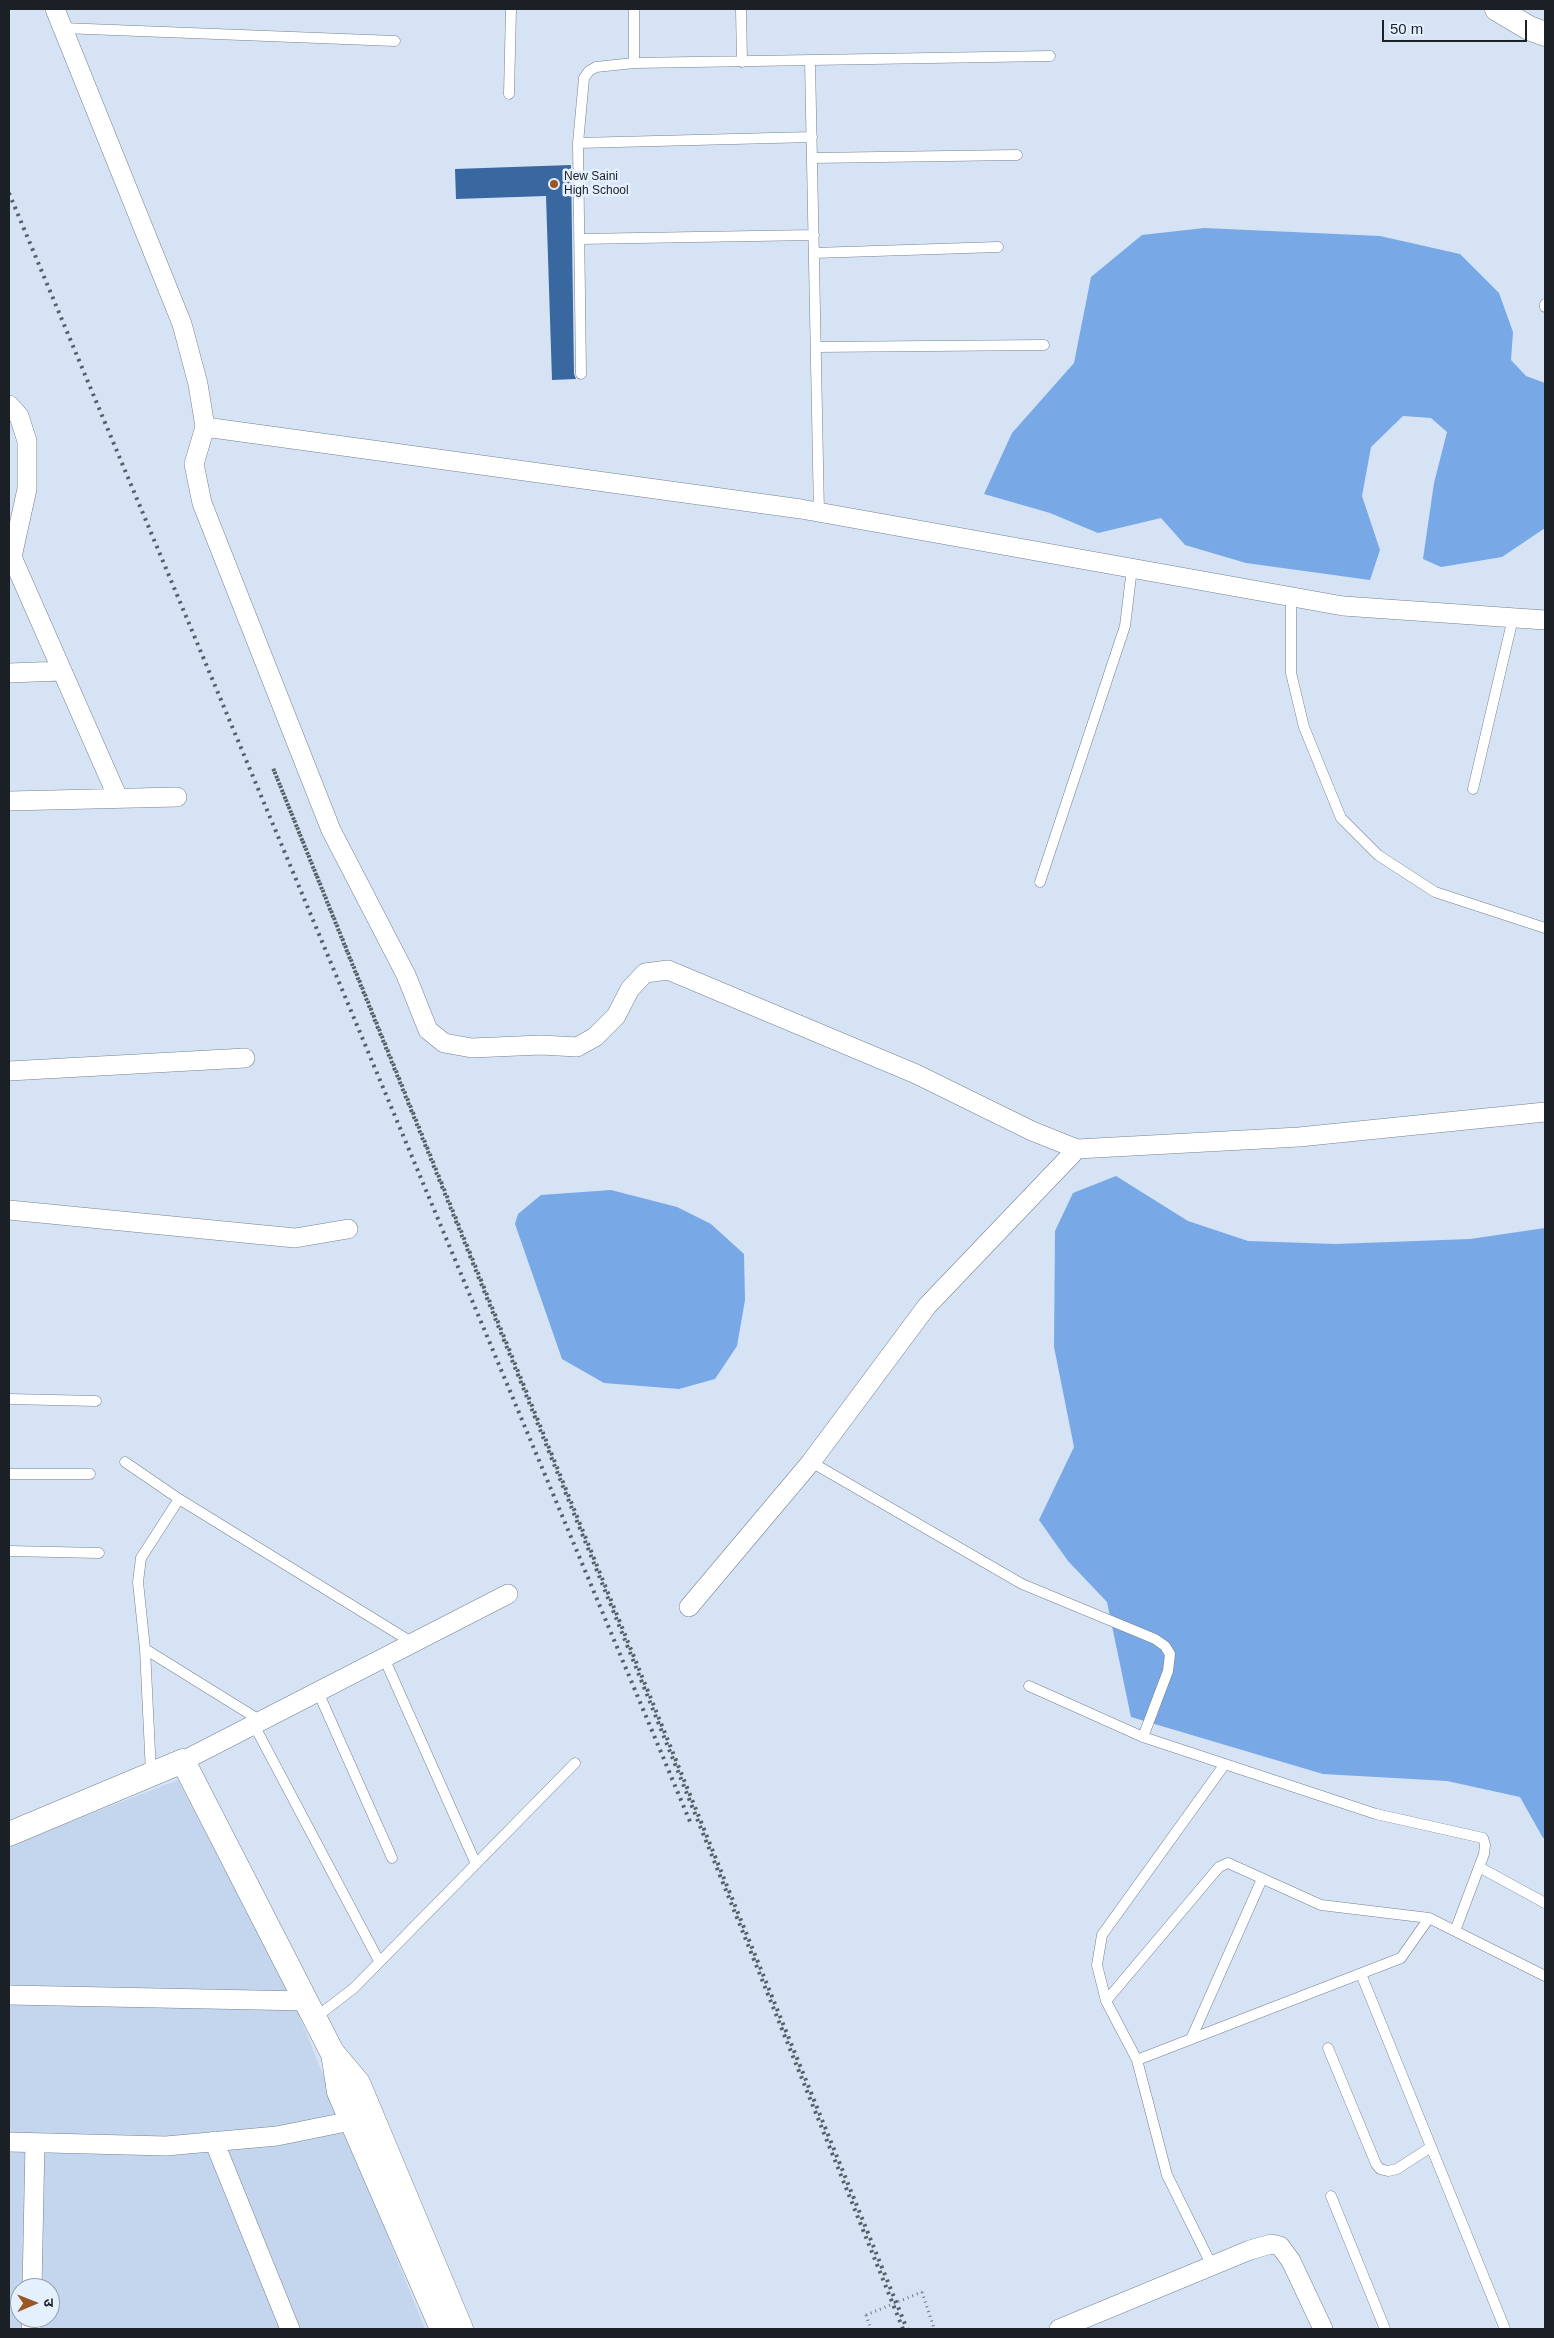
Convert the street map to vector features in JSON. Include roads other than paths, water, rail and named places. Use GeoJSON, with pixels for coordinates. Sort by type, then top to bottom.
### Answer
{"type":"FeatureCollection","features":[{"type":"Feature","properties":{"kind":"street"},"geometry":{"type":"LineString","coordinates":[[54,9],[182,324],[198,384],[205,427],[194,464],[202,503],[331,830],[406,975],[428,1030],[444,1043],[472,1048],[541,1045],[577,1047],[595,1037],[616,1016],[630,989],[645,973],[668,970],[916,1074],[984,1105],[1032,1131],[1077,1149],[1299,1137],[1545,1112]]}},
{"type":"Feature","properties":{"kind":"street"},"geometry":{"type":"LineString","coordinates":[[1503,10],[1529,28],[1545,34]]}},
{"type":"Feature","properties":{"kind":"street"},"geometry":{"type":"LineString","coordinates":[[9,405],[19,416],[27,441],[27,489],[10,557],[118,798]]}},
{"type":"Feature","properties":{"kind":"street"},"geometry":{"type":"LineString","coordinates":[[205,427],[819,513],[1343,606],[1545,620]]}},
{"type":"Feature","properties":{"kind":"street"},"geometry":{"type":"LineString","coordinates":[[9,673],[62,672]]}},
{"type":"Feature","properties":{"kind":"street"},"geometry":{"type":"LineString","coordinates":[[9,801],[176,797]]}},
{"type":"Feature","properties":{"kind":"street"},"geometry":{"type":"LineString","coordinates":[[9,1071],[244,1058]]}},
{"type":"Feature","properties":{"kind":"street"},"geometry":{"type":"LineString","coordinates":[[689,1607],[811,1462],[927,1306],[1077,1149]]}},
{"type":"Feature","properties":{"kind":"street"},"geometry":{"type":"LineString","coordinates":[[9,1212],[295,1238],[348,1229]]}},
{"type":"Feature","properties":{"kind":"street"},"geometry":{"type":"LineString","coordinates":[[9,1834],[183,1761],[508,1594]]}},
{"type":"Feature","properties":{"kind":"street"},"geometry":{"type":"LineString","coordinates":[[183,1761],[332,2052],[358,2083],[361,2117],[442,2329]]}},
{"type":"Feature","properties":{"kind":"street"},"geometry":{"type":"LineString","coordinates":[[9,1994],[311,2010]]}},
{"type":"Feature","properties":{"kind":"street"},"geometry":{"type":"LineString","coordinates":[[9,2142],[166,2146],[277,2136],[361,2117]]}},
{"type":"Feature","properties":{"kind":"street"},"geometry":{"type":"LineString","coordinates":[[361,2117],[462,2329]]}},
{"type":"Feature","properties":{"kind":"street"},"geometry":{"type":"LineString","coordinates":[[214,2141],[290,2329]]}},
{"type":"Feature","properties":{"kind":"street"},"geometry":{"type":"LineString","coordinates":[[32,2278],[35,2143]]}},
{"type":"Feature","properties":{"kind":"street"},"geometry":{"type":"LineString","coordinates":[[1059,2329],[1212,2266],[1271,2244],[1280,2246],[1291,2261],[1323,2329]]}},
{"type":"Feature","properties":{"kind":"lane"},"geometry":{"type":"LineString","coordinates":[[509,94],[511,9]]}},
{"type":"Feature","properties":{"kind":"lane"},"geometry":{"type":"LineString","coordinates":[[634,9],[634,64]]}},
{"type":"Feature","properties":{"kind":"lane"},"geometry":{"type":"LineString","coordinates":[[741,9],[742,62]]}},
{"type":"Feature","properties":{"kind":"lane"},"geometry":{"type":"LineString","coordinates":[[62,28],[395,41]]}},
{"type":"Feature","properties":{"kind":"lane"},"geometry":{"type":"LineString","coordinates":[[581,374],[578,143],[584,78],[588,71],[596,68],[634,64],[1050,56]]}},
{"type":"Feature","properties":{"kind":"lane"},"geometry":{"type":"LineString","coordinates":[[810,61],[819,513]]}},
{"type":"Feature","properties":{"kind":"lane"},"geometry":{"type":"LineString","coordinates":[[578,143],[812,137]]}},
{"type":"Feature","properties":{"kind":"lane"},"geometry":{"type":"LineString","coordinates":[[812,158],[1016,155]]}},
{"type":"Feature","properties":{"kind":"lane"},"geometry":{"type":"LineString","coordinates":[[579,239],[814,235]]}},
{"type":"Feature","properties":{"kind":"lane"},"geometry":{"type":"LineString","coordinates":[[814,253],[998,247]]}},
{"type":"Feature","properties":{"kind":"lane"},"geometry":{"type":"LineString","coordinates":[[816,347],[1044,345]]}},
{"type":"Feature","properties":{"kind":"lane"},"geometry":{"type":"LineString","coordinates":[[1040,882],[1125,626],[1132,568]]}},
{"type":"Feature","properties":{"kind":"lane"},"geometry":{"type":"LineString","coordinates":[[1291,596],[1291,673],[1304,728],[1341,818],[1378,855],[1435,892],[1545,928]]}},
{"type":"Feature","properties":{"kind":"lane"},"geometry":{"type":"LineString","coordinates":[[1473,789],[1513,618]]}},
{"type":"Feature","properties":{"kind":"lane"},"geometry":{"type":"LineString","coordinates":[[9,1399],[96,1401]]}},
{"type":"Feature","properties":{"kind":"lane"},"geometry":{"type":"LineString","coordinates":[[125,1462],[179,1499],[413,1643]]}},
{"type":"Feature","properties":{"kind":"lane"},"geometry":{"type":"LineString","coordinates":[[811,1462],[1022,1584],[1154,1639],[1165,1646],[1170,1654],[1168,1671],[1143,1737]]}},
{"type":"Feature","properties":{"kind":"lane"},"geometry":{"type":"LineString","coordinates":[[9,1474],[90,1474]]}},
{"type":"Feature","properties":{"kind":"lane"},"geometry":{"type":"LineString","coordinates":[[151,1774],[145,1649],[138,1582],[140,1558],[179,1499]]}},
{"type":"Feature","properties":{"kind":"lane"},"geometry":{"type":"LineString","coordinates":[[9,1551],[100,1553]]}},
{"type":"Feature","properties":{"kind":"lane"},"geometry":{"type":"LineString","coordinates":[[145,1649],[257,1723],[379,1961]]}},
{"type":"Feature","properties":{"kind":"lane"},"geometry":{"type":"LineString","coordinates":[[384,1658],[476,1864]]}},
{"type":"Feature","properties":{"kind":"lane"},"geometry":{"type":"LineString","coordinates":[[1028,1686],[1143,1737],[1376,1814],[1483,1838],[1485,1845],[1484,1854],[1455,1931]]}},
{"type":"Feature","properties":{"kind":"lane"},"geometry":{"type":"LineString","coordinates":[[318,1692],[392,1858]]}},
{"type":"Feature","properties":{"kind":"lane"},"geometry":{"type":"LineString","coordinates":[[311,2010],[354,1988],[575,1763]]}},
{"type":"Feature","properties":{"kind":"lane"},"geometry":{"type":"LineString","coordinates":[[1212,2266],[1167,2175],[1137,2060],[1106,2001],[1098,1965],[1102,1935],[1225,1764]]}},
{"type":"Feature","properties":{"kind":"lane"},"geometry":{"type":"LineString","coordinates":[[1106,2001],[1223,1864],[1228,1863],[1321,1905],[1429,1918],[1545,1976]]}},
{"type":"Feature","properties":{"kind":"lane"},"geometry":{"type":"LineString","coordinates":[[1479,1867],[1545,1903]]}},
{"type":"Feature","properties":{"kind":"lane"},"geometry":{"type":"LineString","coordinates":[[1191,2039],[1262,1879]]}},
{"type":"Feature","properties":{"kind":"lane"},"geometry":{"type":"LineString","coordinates":[[1137,2060],[1401,1958],[1429,1918]]}},
{"type":"Feature","properties":{"kind":"lane"},"geometry":{"type":"LineString","coordinates":[[1361,1974],[1505,2329]]}},
{"type":"Feature","properties":{"kind":"lane"},"geometry":{"type":"LineString","coordinates":[[1328,2048],[1376,2164],[1380,2169],[1388,2171],[1397,2168],[1431,2147]]}},
{"type":"Feature","properties":{"kind":"lane"},"geometry":{"type":"LineString","coordinates":[[1331,2196],[1385,2329]]}},
{"type":"Feature","properties":{"kind":"water"},"geometry":{"type":"Polygon","coordinates":[[[1204,228],[1380,236],[1460,254],[1499,293],[1513,332],[1511,360],[1526,376],[1545,383],[1545,528],[1502,557],[1441,567],[1423,559],[1434,483],[1447,432],[1431,418],[1403,416],[1371,447],[1362,496],[1380,550],[1370,580],[1246,563],[1185,545],[1161,518],[1098,533],[1050,513],[984,494],[1012,433],[1074,363],[1091,277],[1142,235],[1204,228]]]}},
{"type":"Feature","properties":{"kind":"water"},"geometry":{"type":"Polygon","coordinates":[[[1116,1176],[1188,1221],[1248,1241],[1336,1244],[1470,1239],[1545,1228],[1545,1838],[1543,1838],[1520,1797],[1447,1781],[1323,1774],[1131,1717],[1107,1602],[1068,1561],[1039,1520],[1074,1447],[1054,1347],[1055,1231],[1073,1193],[1116,1176]]]}},
{"type":"Feature","properties":{"kind":"water"},"geometry":{"type":"Polygon","coordinates":[[[611,1190],[677,1207],[711,1224],[744,1254],[745,1300],[737,1346],[715,1379],[679,1389],[604,1383],[562,1359],[515,1224],[518,1214],[541,1195],[611,1190]]]}},
{"type":"Feature","properties":{"kind":"railway"},"geometry":{"type":"LineString","coordinates":[[9,193],[691,1824]]}},
{"type":"Feature","properties":{"kind":"railway"},"geometry":{"type":"LineString","coordinates":[[903,2329],[273,768],[907,2329]]}},
{"type":"Feature","properties":{"kind":"place","name":"New Saini High School"},"geometry":{"type":"Point","coordinates":[554,184]}}]}
